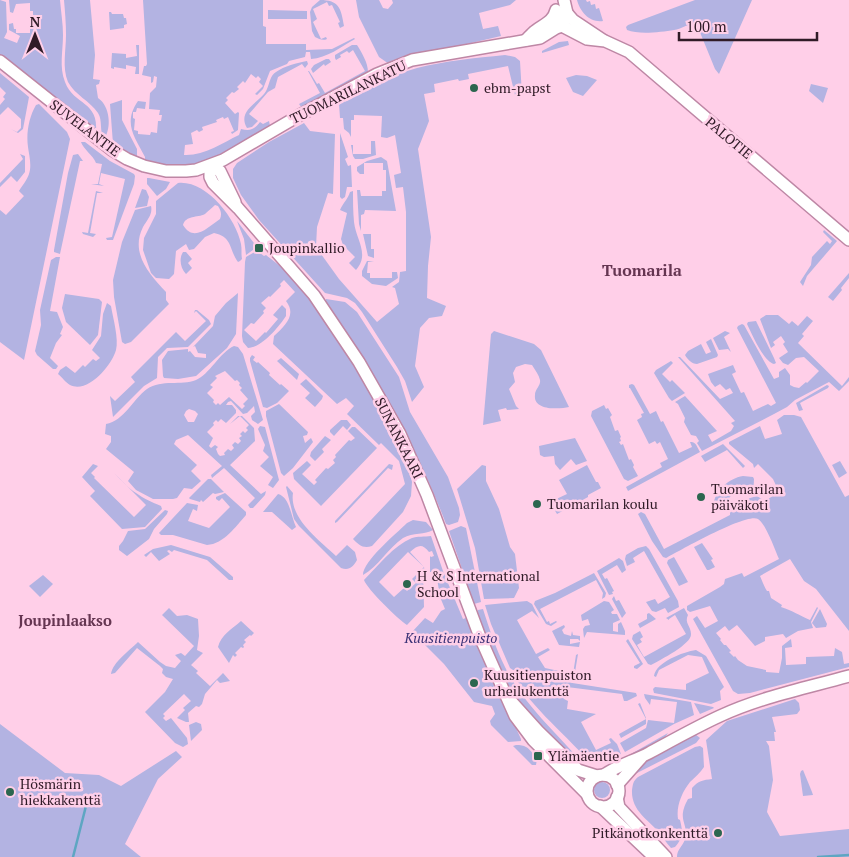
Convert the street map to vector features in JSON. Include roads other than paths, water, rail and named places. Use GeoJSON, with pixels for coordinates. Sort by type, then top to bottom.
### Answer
{"type":"FeatureCollection","features":[{"type":"Feature","properties":{"kind":"street"},"geometry":{"type":"LineString","coordinates":[[557,0],[555,16],[567,13]]}},
{"type":"Feature","properties":{"kind":"street"},"geometry":{"type":"LineString","coordinates":[[562,26],[567,13],[564,0]]}},
{"type":"Feature","properties":{"kind":"street","name":"PALOTIE"},"geometry":{"type":"LineString","coordinates":[[567,13],[573,20],[605,41],[629,52],[849,240]]}},
{"type":"Feature","properties":{"kind":"street","name":"PALOTIE"},"geometry":{"type":"LineString","coordinates":[[555,16],[562,26],[587,39],[605,41]]}},
{"type":"Feature","properties":{"kind":"street","name":"TUOMARILANKATU"},"geometry":{"type":"LineString","coordinates":[[526,40],[555,16]]}},
{"type":"Feature","properties":{"kind":"street","name":"TUOMARILANKATU"},"geometry":{"type":"LineString","coordinates":[[210,166],[300,115],[387,70],[412,60],[540,38],[562,26]]}},
{"type":"Feature","properties":{"kind":"street","name":"SUVELANTIE"},"geometry":{"type":"LineString","coordinates":[[0,61],[96,139],[127,159],[144,166],[174,171],[196,170],[210,166]]}},
{"type":"Feature","properties":{"kind":"street","name":"SUNANKAARI"},"geometry":{"type":"LineString","coordinates":[[210,166],[210,177],[214,183],[314,295],[359,362],[400,434],[438,522],[493,669],[515,716],[533,740],[587,794]]}},
{"type":"Feature","properties":{"kind":"street"},"geometry":{"type":"LineString","coordinates":[[654,857],[600,806],[590,800],[587,794],[588,784],[591,780],[644,756],[699,726],[736,709],[849,676]]}},
{"type":"Feature","properties":{"kind":"street","name":"SUNANKAARI"},"geometry":{"type":"LineString","coordinates":[[507,697],[578,770],[601,775]]}},
{"type":"Feature","properties":{"kind":"street"},"geometry":{"type":"LineString","coordinates":[[617,784],[644,756]]}},
{"type":"Feature","properties":{"kind":"street"},"geometry":{"type":"LineString","coordinates":[[601,775],[613,779],[617,784],[619,807],[666,857]]}},
{"type":"Feature","properties":{"kind":"street"},"geometry":{"type":"LineString","coordinates":[[600,806],[610,805],[617,797]]}},
{"type":"Feature","properties":{"kind":"waterway"},"geometry":{"type":"LineString","coordinates":[[73,857],[86,806]]}},
{"type":"Feature","properties":{"kind":"waterway"},"geometry":{"type":"LineString","coordinates":[[818,857],[849,855]]}},
{"type":"Feature","properties":{"kind":"place","name":"ebm-papst"},"geometry":{"type":"Point","coordinates":[474,88]}},
{"type":"Feature","properties":{"kind":"place","name":"Joupinkallio"},"geometry":{"type":"Point","coordinates":[259,248]}},
{"type":"Feature","properties":{"kind":"place","name":"Tuomarilan päiväkoti"},"geometry":{"type":"Point","coordinates":[701,497]}},
{"type":"Feature","properties":{"kind":"place","name":"Tuomarilan koulu"},"geometry":{"type":"Point","coordinates":[537,504]}},
{"type":"Feature","properties":{"kind":"place","name":"H & S International School"},"geometry":{"type":"Point","coordinates":[407,584]}},
{"type":"Feature","properties":{"kind":"place","name":"Kuusitienpuiston urheilukenttä"},"geometry":{"type":"Point","coordinates":[474,683]}},
{"type":"Feature","properties":{"kind":"place","name":"Ylämäentie"},"geometry":{"type":"Point","coordinates":[538,756]}},
{"type":"Feature","properties":{"kind":"place","name":"Hösmärin hiekkakenttä"},"geometry":{"type":"Point","coordinates":[10,792]}},
{"type":"Feature","properties":{"kind":"place","name":"Pitkänotkonkenttä"},"geometry":{"type":"Point","coordinates":[718,833]}},
{"type":"Feature","properties":{"kind":"district","name":"Tuomarila"},"geometry":{"type":"Point","coordinates":[642,270]}},
{"type":"Feature","properties":{"kind":"district","name":"Joupinlaakso"},"geometry":{"type":"Point","coordinates":[65,621]}},
{"type":"Feature","properties":{"kind":"park label","name":"Kuusitienpuisto"},"geometry":{"type":"Point","coordinates":[451,638]}}]}
